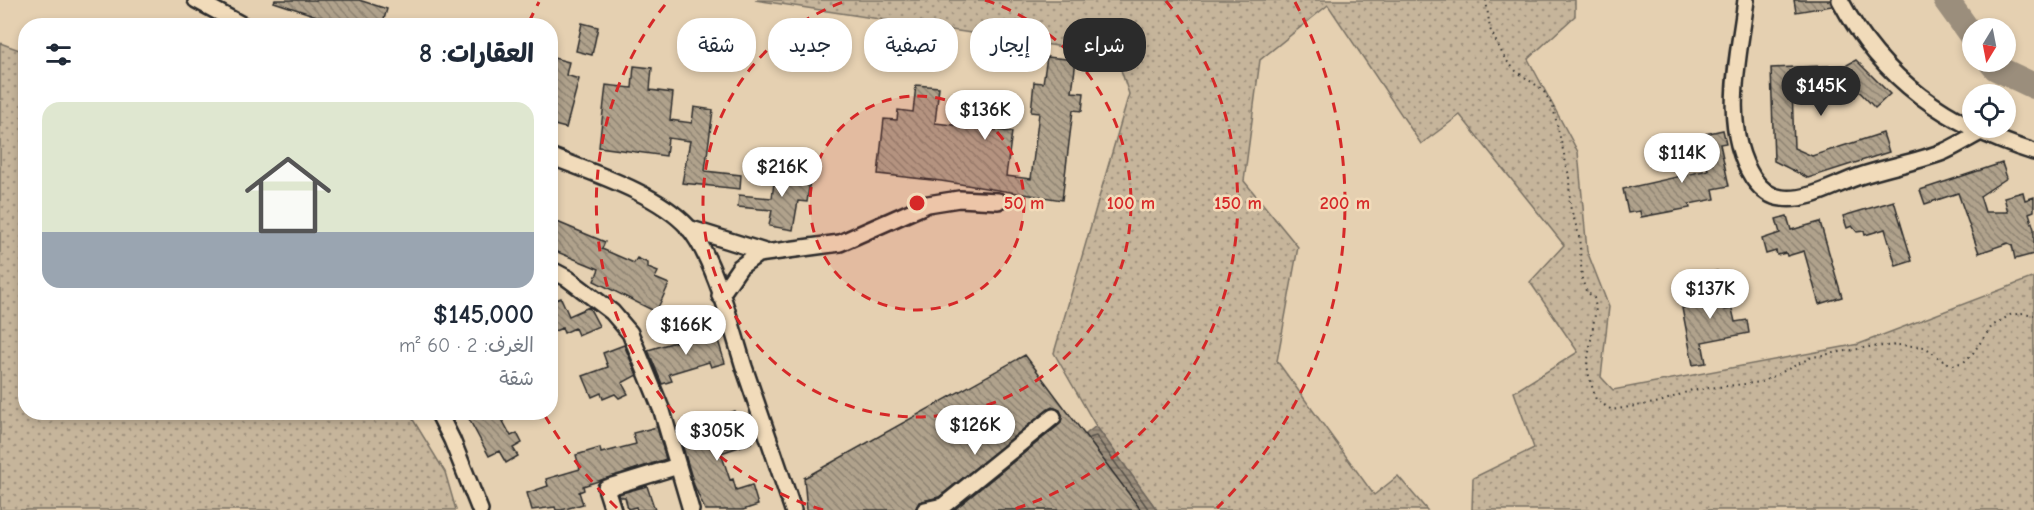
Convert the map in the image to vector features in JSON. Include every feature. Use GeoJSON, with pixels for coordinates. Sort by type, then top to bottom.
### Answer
{"type":"FeatureCollection","features":[{"type":"Feature","properties":{"kind":"street"},"geometry":{"type":"LineString","coordinates":[[196,0],[229,18]]}},
{"type":"Feature","properties":{"kind":"street"},"geometry":{"type":"LineString","coordinates":[[1746,0],[1735,96],[1736,126],[1742,154],[1749,171],[1759,186],[1770,195],[1784,199],[1810,195],[1861,176],[1944,152],[1970,138]]}},
{"type":"Feature","properties":{"kind":"street"},"geometry":{"type":"LineString","coordinates":[[1840,0],[1856,30],[1892,70],[1920,97],[1962,123]]}},
{"type":"Feature","properties":{"kind":"street"},"geometry":{"type":"LineString","coordinates":[[1993,138],[2034,152]]}},
{"type":"Feature","properties":{"kind":"street"},"geometry":{"type":"LineString","coordinates":[[558,159],[642,195],[662,207],[688,228],[703,252],[720,296],[793,510]]}},
{"type":"Feature","properties":{"kind":"street"},"geometry":{"type":"LineString","coordinates":[[720,296],[744,263],[765,252],[840,243],[936,202],[958,199],[998,201]]}},
{"type":"Feature","properties":{"kind":"street"},"geometry":{"type":"LineString","coordinates":[[688,228],[734,240],[765,252]]}},
{"type":"Feature","properties":{"kind":"street"},"geometry":{"type":"LineString","coordinates":[[734,240],[744,263]]}},
{"type":"Feature","properties":{"kind":"street"},"geometry":{"type":"LineString","coordinates":[[558,273],[612,312],[630,333],[662,411],[692,510]]}},
{"type":"Feature","properties":{"kind":"street"},"geometry":{"type":"LineString","coordinates":[[926,510],[943,506],[1053,417]]}},
{"type":"Feature","properties":{"kind":"street"},"geometry":{"type":"LineString","coordinates":[[442,420],[480,510]]}},
{"type":"Feature","properties":{"kind":"street"},"geometry":{"type":"LineString","coordinates":[[613,510],[606,488],[678,466]]}},
{"type":"Feature","properties":{"kind":"path"},"geometry":{"type":"LineString","coordinates":[[1486,0],[1490,29],[1505,59],[1516,71],[1543,90],[1553,107],[1569,176],[1570,206],[1579,235],[1582,279],[1586,291],[1594,298],[1596,308],[1587,365],[1589,376],[1596,400],[1612,410],[1660,402],[1692,390],[1762,382],[1823,353],[1901,345],[1925,347],[1943,361],[1954,365],[1964,362],[1973,353],[1992,326],[2010,315],[2023,313],[2034,315]]}},
{"type":"Feature","properties":{"kind":"shaded area"},"geometry":{"type":"Polygon","coordinates":[[[755,0],[1575,0],[1575,16],[1528,59],[1578,152],[1587,251],[1609,307],[1601,377],[1613,390],[1859,344],[2034,277],[2034,510],[1472,510],[1473,478],[1534,448],[1514,392],[1578,352],[1530,282],[1564,245],[1460,115],[1421,144],[1328,5],[1260,60],[1244,181],[1298,247],[1277,361],[1374,495],[1398,476],[1427,510],[1157,510],[1096,426],[1054,353],[1129,94],[1122,72],[1146,72],[1146,18],[1063,18],[1063,47],[1051,45],[1051,18],[970,18],[970,33],[958,31],[958,18],[873,18],[755,0]]]}},
{"type":"Feature","properties":{"kind":"shaded area"},"geometry":{"type":"Polygon","coordinates":[[[0,43],[18,49],[18,420],[413,420],[445,472],[456,510],[0,510],[0,43]]]}},
{"type":"Feature","properties":{"kind":"water"},"geometry":{"type":"Polygon","coordinates":[[[1096,426],[1157,510],[988,510],[1096,426]]]}},
{"type":"Feature","properties":{"kind":"building"},"geometry":{"type":"Polygon","coordinates":[[[275,0],[359,0],[387,9],[384,18],[323,18],[274,2],[275,0]]]}},
{"type":"Feature","properties":{"kind":"building"},"geometry":{"type":"Polygon","coordinates":[[[1794,0],[1830,0],[1832,6],[1796,12],[1794,0]]]}},
{"type":"Feature","properties":{"kind":"building"},"geometry":{"type":"Polygon","coordinates":[[[582,23],[598,27],[592,55],[576,51],[582,23]]]}},
{"type":"Feature","properties":{"kind":"building"},"geometry":{"type":"Polygon","coordinates":[[[1051,57],[1063,59],[1063,72],[1074,72],[1072,92],[1084,93],[1082,111],[1073,110],[1062,200],[941,181],[878,174],[884,119],[897,120],[898,110],[913,112],[916,85],[939,87],[935,123],[972,127],[975,105],[992,107],[989,129],[1012,132],[1006,176],[1031,179],[1039,113],[1031,112],[1034,82],[1043,83],[1045,72],[1051,72],[1051,57]]]}},
{"type":"Feature","properties":{"kind":"building"},"geometry":{"type":"Polygon","coordinates":[[[558,59],[569,62],[566,75],[579,79],[566,128],[558,126],[558,59]]]}},
{"type":"Feature","properties":{"kind":"building"},"geometry":{"type":"Polygon","coordinates":[[[1856,60],[1890,94],[1875,108],[1853,85],[1792,87],[1794,148],[1812,156],[1883,133],[1889,152],[1808,178],[1774,161],[1771,68],[1847,65],[1856,60]]]}},
{"type":"Feature","properties":{"kind":"building"},"geometry":{"type":"Polygon","coordinates":[[[634,66],[652,68],[650,90],[673,93],[670,120],[692,123],[694,107],[713,110],[705,171],[741,175],[740,189],[682,183],[690,141],[668,138],[666,156],[599,147],[606,85],[632,88],[634,66]]]}},
{"type":"Feature","properties":{"kind":"building"},"geometry":{"type":"Polygon","coordinates":[[[1723,130],[1726,143],[1720,144],[1729,186],[1713,189],[1715,199],[1689,204],[1690,208],[1641,217],[1640,211],[1628,213],[1623,189],[1708,170],[1700,135],[1723,130]]]}},
{"type":"Feature","properties":{"kind":"building"},"geometry":{"type":"Polygon","coordinates":[[[2002,163],[2007,178],[1980,196],[1985,212],[2008,212],[2004,197],[2023,192],[2025,200],[2034,197],[2034,211],[2029,213],[2034,229],[2034,254],[2015,259],[2012,245],[2008,243],[1979,253],[1958,193],[1925,204],[1920,190],[2002,163]]]}},
{"type":"Feature","properties":{"kind":"building"},"geometry":{"type":"Polygon","coordinates":[[[776,168],[811,173],[807,202],[798,201],[793,230],[769,226],[772,210],[738,207],[739,195],[772,198],[776,168]]]}},
{"type":"Feature","properties":{"kind":"building"},"geometry":{"type":"Polygon","coordinates":[[[1894,201],[1912,261],[1896,266],[1885,229],[1865,235],[1864,231],[1857,232],[1852,226],[1847,228],[1843,216],[1894,201]]]}},
{"type":"Feature","properties":{"kind":"building"},"geometry":{"type":"Polygon","coordinates":[[[1787,216],[1791,230],[1820,222],[1842,297],[1819,304],[1804,251],[1787,256],[1786,253],[1777,255],[1776,251],[1766,254],[1762,239],[1780,233],[1776,219],[1787,216]]]}},
{"type":"Feature","properties":{"kind":"building"},"geometry":{"type":"Polygon","coordinates":[[[558,222],[605,242],[602,249],[634,263],[637,258],[648,263],[648,268],[658,272],[655,278],[669,284],[656,312],[594,281],[599,269],[558,252],[558,222]]]}},
{"type":"Feature","properties":{"kind":"building"},"geometry":{"type":"Polygon","coordinates":[[[1717,271],[1725,310],[1732,309],[1735,322],[1747,320],[1749,333],[1702,342],[1706,363],[1693,365],[1682,308],[1707,303],[1701,275],[1717,271]]]}},
{"type":"Feature","properties":{"kind":"building"},"geometry":{"type":"Polygon","coordinates":[[[561,298],[569,316],[589,307],[599,326],[578,335],[575,328],[564,333],[562,328],[558,330],[558,299],[561,298]]]}},
{"type":"Feature","properties":{"kind":"building"},"geometry":{"type":"Polygon","coordinates":[[[716,334],[725,363],[711,367],[709,362],[669,374],[672,381],[662,384],[648,350],[692,337],[694,341],[716,334]]]}},
{"type":"Feature","properties":{"kind":"building"},"geometry":{"type":"Polygon","coordinates":[[[624,345],[637,375],[622,383],[628,394],[619,398],[615,394],[603,399],[601,393],[592,397],[583,376],[608,367],[603,353],[624,345]]]}},
{"type":"Feature","properties":{"kind":"building"},"geometry":{"type":"Polygon","coordinates":[[[1025,355],[1141,510],[954,510],[1060,424],[1062,415],[1060,410],[1052,407],[939,497],[919,502],[915,510],[807,510],[804,478],[1025,355]]]}},
{"type":"Feature","properties":{"kind":"building"},"geometry":{"type":"Polygon","coordinates":[[[735,411],[737,418],[742,416],[751,443],[721,453],[730,480],[733,479],[736,490],[752,485],[758,505],[743,510],[705,510],[694,485],[678,430],[735,411]]]}},
{"type":"Feature","properties":{"kind":"building"},"geometry":{"type":"Polygon","coordinates":[[[470,420],[502,420],[511,436],[517,433],[522,443],[513,448],[518,456],[506,463],[499,451],[489,456],[470,420]]]}},
{"type":"Feature","properties":{"kind":"building"},"geometry":{"type":"Polygon","coordinates":[[[657,427],[666,459],[583,486],[584,490],[579,492],[583,504],[562,510],[556,510],[555,507],[532,510],[527,493],[548,486],[546,479],[580,469],[576,455],[600,448],[601,453],[636,444],[633,433],[657,427]]]}},
{"type":"Feature","properties":{"kind":"building"},"geometry":{"type":"Polygon","coordinates":[[[647,486],[655,510],[637,510],[636,507],[628,509],[625,497],[619,497],[618,494],[647,486]]]}},
{"type":"Feature","properties":{"kind":"waterway"},"geometry":{"type":"LineString","coordinates":[[1946,0],[1962,22]]}},
{"type":"Feature","properties":{"kind":"waterway"},"geometry":{"type":"LineString","coordinates":[[2004,72],[2034,86]]}}]}
